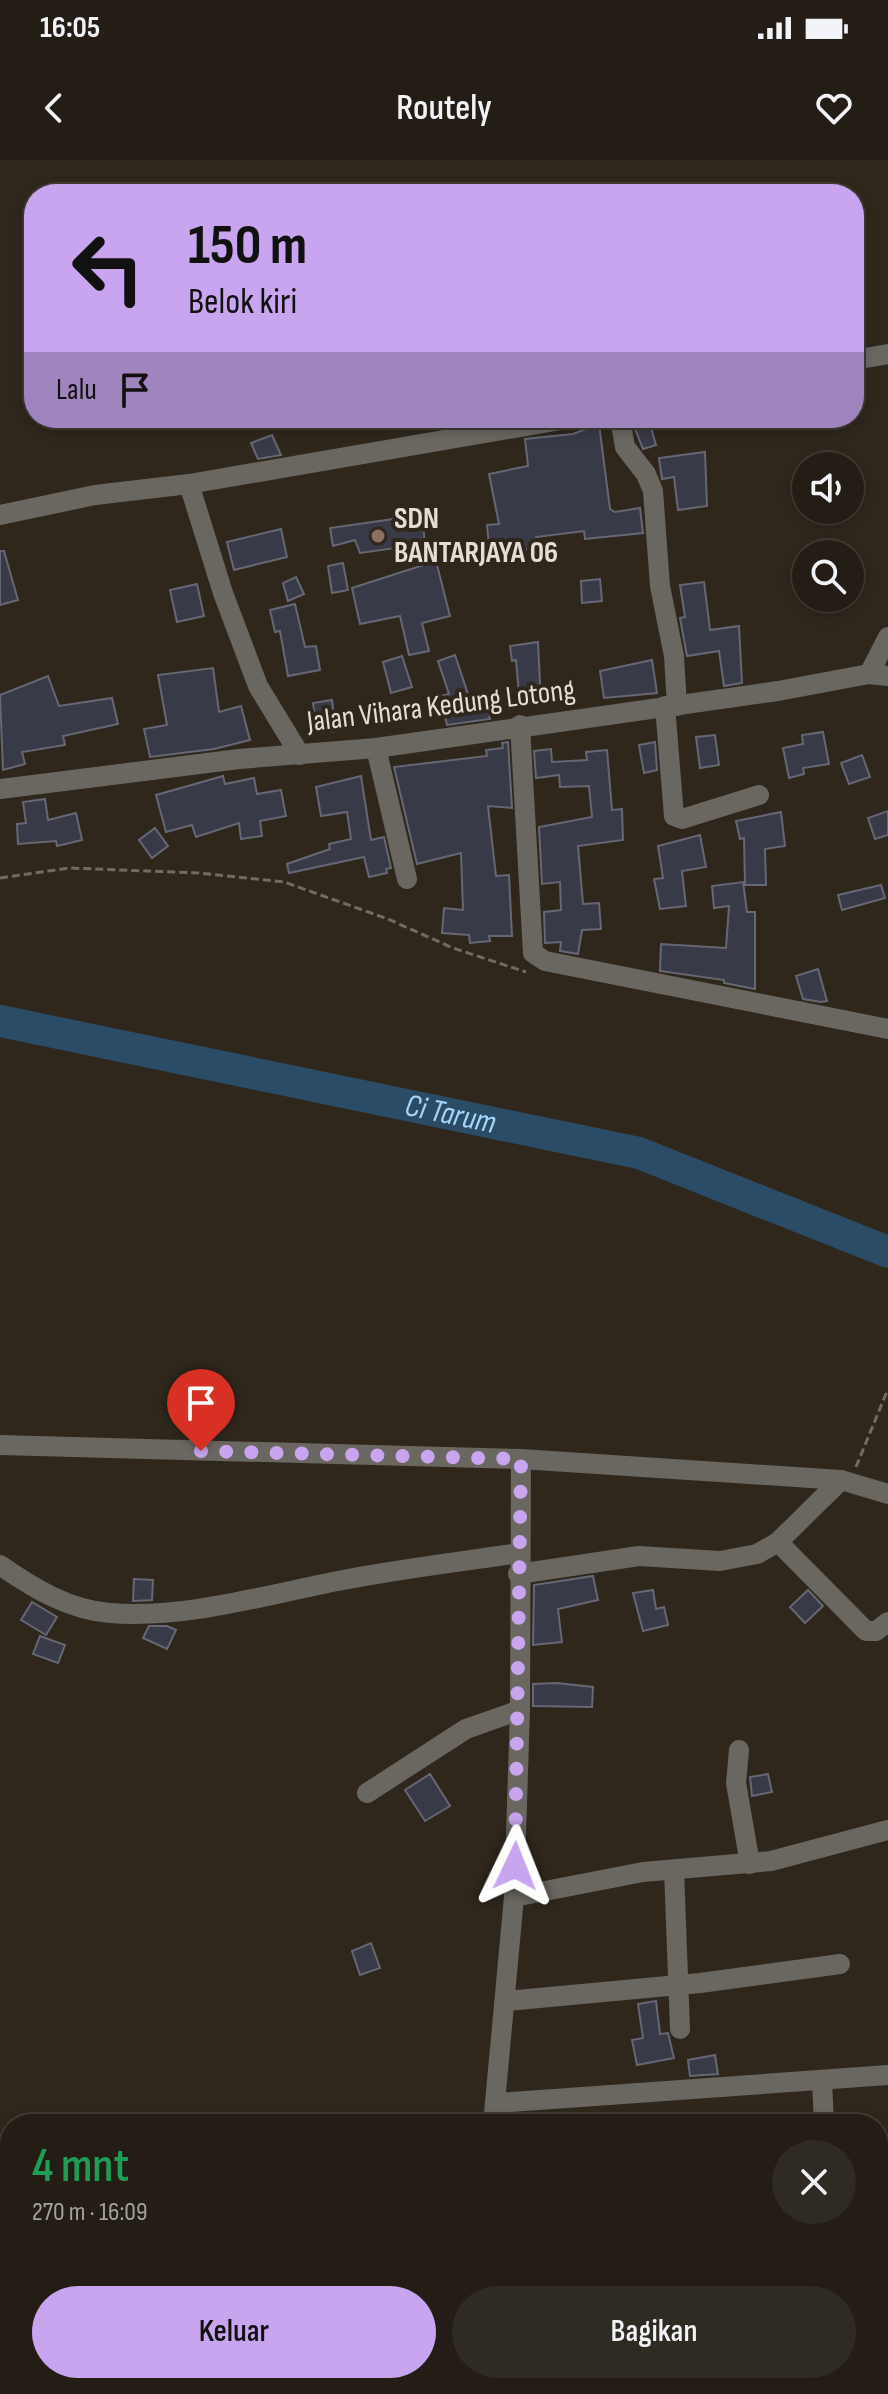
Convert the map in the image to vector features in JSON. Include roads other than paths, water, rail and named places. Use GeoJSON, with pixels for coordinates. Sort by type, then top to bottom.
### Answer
{"type":"FeatureCollection","features":[{"type":"Feature","properties":{"kind":"street"},"geometry":{"type":"LineString","coordinates":[[864,358],[888,354]]}},
{"type":"Feature","properties":{"kind":"street"},"geometry":{"type":"LineString","coordinates":[[0,515],[95,495],[189,484],[514,428]]}},
{"type":"Feature","properties":{"kind":"street"},"geometry":{"type":"LineString","coordinates":[[622,428],[625,447],[646,474],[653,491],[660,586],[674,656],[671,706],[674,816],[682,819],[759,795]]}},
{"type":"Feature","properties":{"kind":"street"},"geometry":{"type":"LineString","coordinates":[[189,484],[223,593],[258,686],[300,755]]}},
{"type":"Feature","properties":{"kind":"street"},"geometry":{"type":"LineString","coordinates":[[878,675],[888,637]]}},
{"type":"Feature","properties":{"kind":"street","name":"Jalan Vihara Kedung Lotong"},"geometry":{"type":"LineString","coordinates":[[0,789],[239,759],[376,748],[878,675]]}},
{"type":"Feature","properties":{"kind":"street"},"geometry":{"type":"LineString","coordinates":[[520,725],[533,953],[545,961],[888,1029]]}},
{"type":"Feature","properties":{"kind":"street"},"geometry":{"type":"LineString","coordinates":[[376,748],[407,879]]}},
{"type":"Feature","properties":{"kind":"street"},"geometry":{"type":"LineString","coordinates":[[0,1445],[521,1459],[846,1481],[888,1494]]}},
{"type":"Feature","properties":{"kind":"street"},"geometry":{"type":"LineString","coordinates":[[495,2114],[514,1897],[520,1710],[518,1574],[521,1459]]}},
{"type":"Feature","properties":{"kind":"street"},"geometry":{"type":"LineString","coordinates":[[518,1574],[639,1556],[720,1561],[757,1554],[778,1542],[846,1481]]}},
{"type":"Feature","properties":{"kind":"street"},"geometry":{"type":"LineString","coordinates":[[778,1542],[866,1631],[876,1631],[888,1622]]}},
{"type":"Feature","properties":{"kind":"street"},"geometry":{"type":"LineString","coordinates":[[0,1565],[68,1605],[122,1613],[163,1612],[235,1602],[342,1580],[519,1553]]}},
{"type":"Feature","properties":{"kind":"street"},"geometry":{"type":"LineString","coordinates":[[367,1793],[466,1729],[520,1710]]}},
{"type":"Feature","properties":{"kind":"street"},"geometry":{"type":"LineString","coordinates":[[739,1750],[736,1783],[750,1864]]}},
{"type":"Feature","properties":{"kind":"street"},"geometry":{"type":"LineString","coordinates":[[514,1897],[643,1872],[750,1864],[888,1830]]}},
{"type":"Feature","properties":{"kind":"street"},"geometry":{"type":"LineString","coordinates":[[674,1870],[680,2029]]}},
{"type":"Feature","properties":{"kind":"street"},"geometry":{"type":"LineString","coordinates":[[507,2001],[676,1985],[840,1964]]}},
{"type":"Feature","properties":{"kind":"street"},"geometry":{"type":"LineString","coordinates":[[498,2103],[888,2075]]}},
{"type":"Feature","properties":{"kind":"street"},"geometry":{"type":"LineString","coordinates":[[822,2081],[824,2114]]}},
{"type":"Feature","properties":{"kind":"waterway","name":"Ci Tarum"},"geometry":{"type":"LineString","coordinates":[[0,1021],[639,1153],[888,1252]]}},
{"type":"Feature","properties":{"kind":"place","name":"SDN BANTARJAYA 06"},"geometry":{"type":"Point","coordinates":[378,536]}}]}
